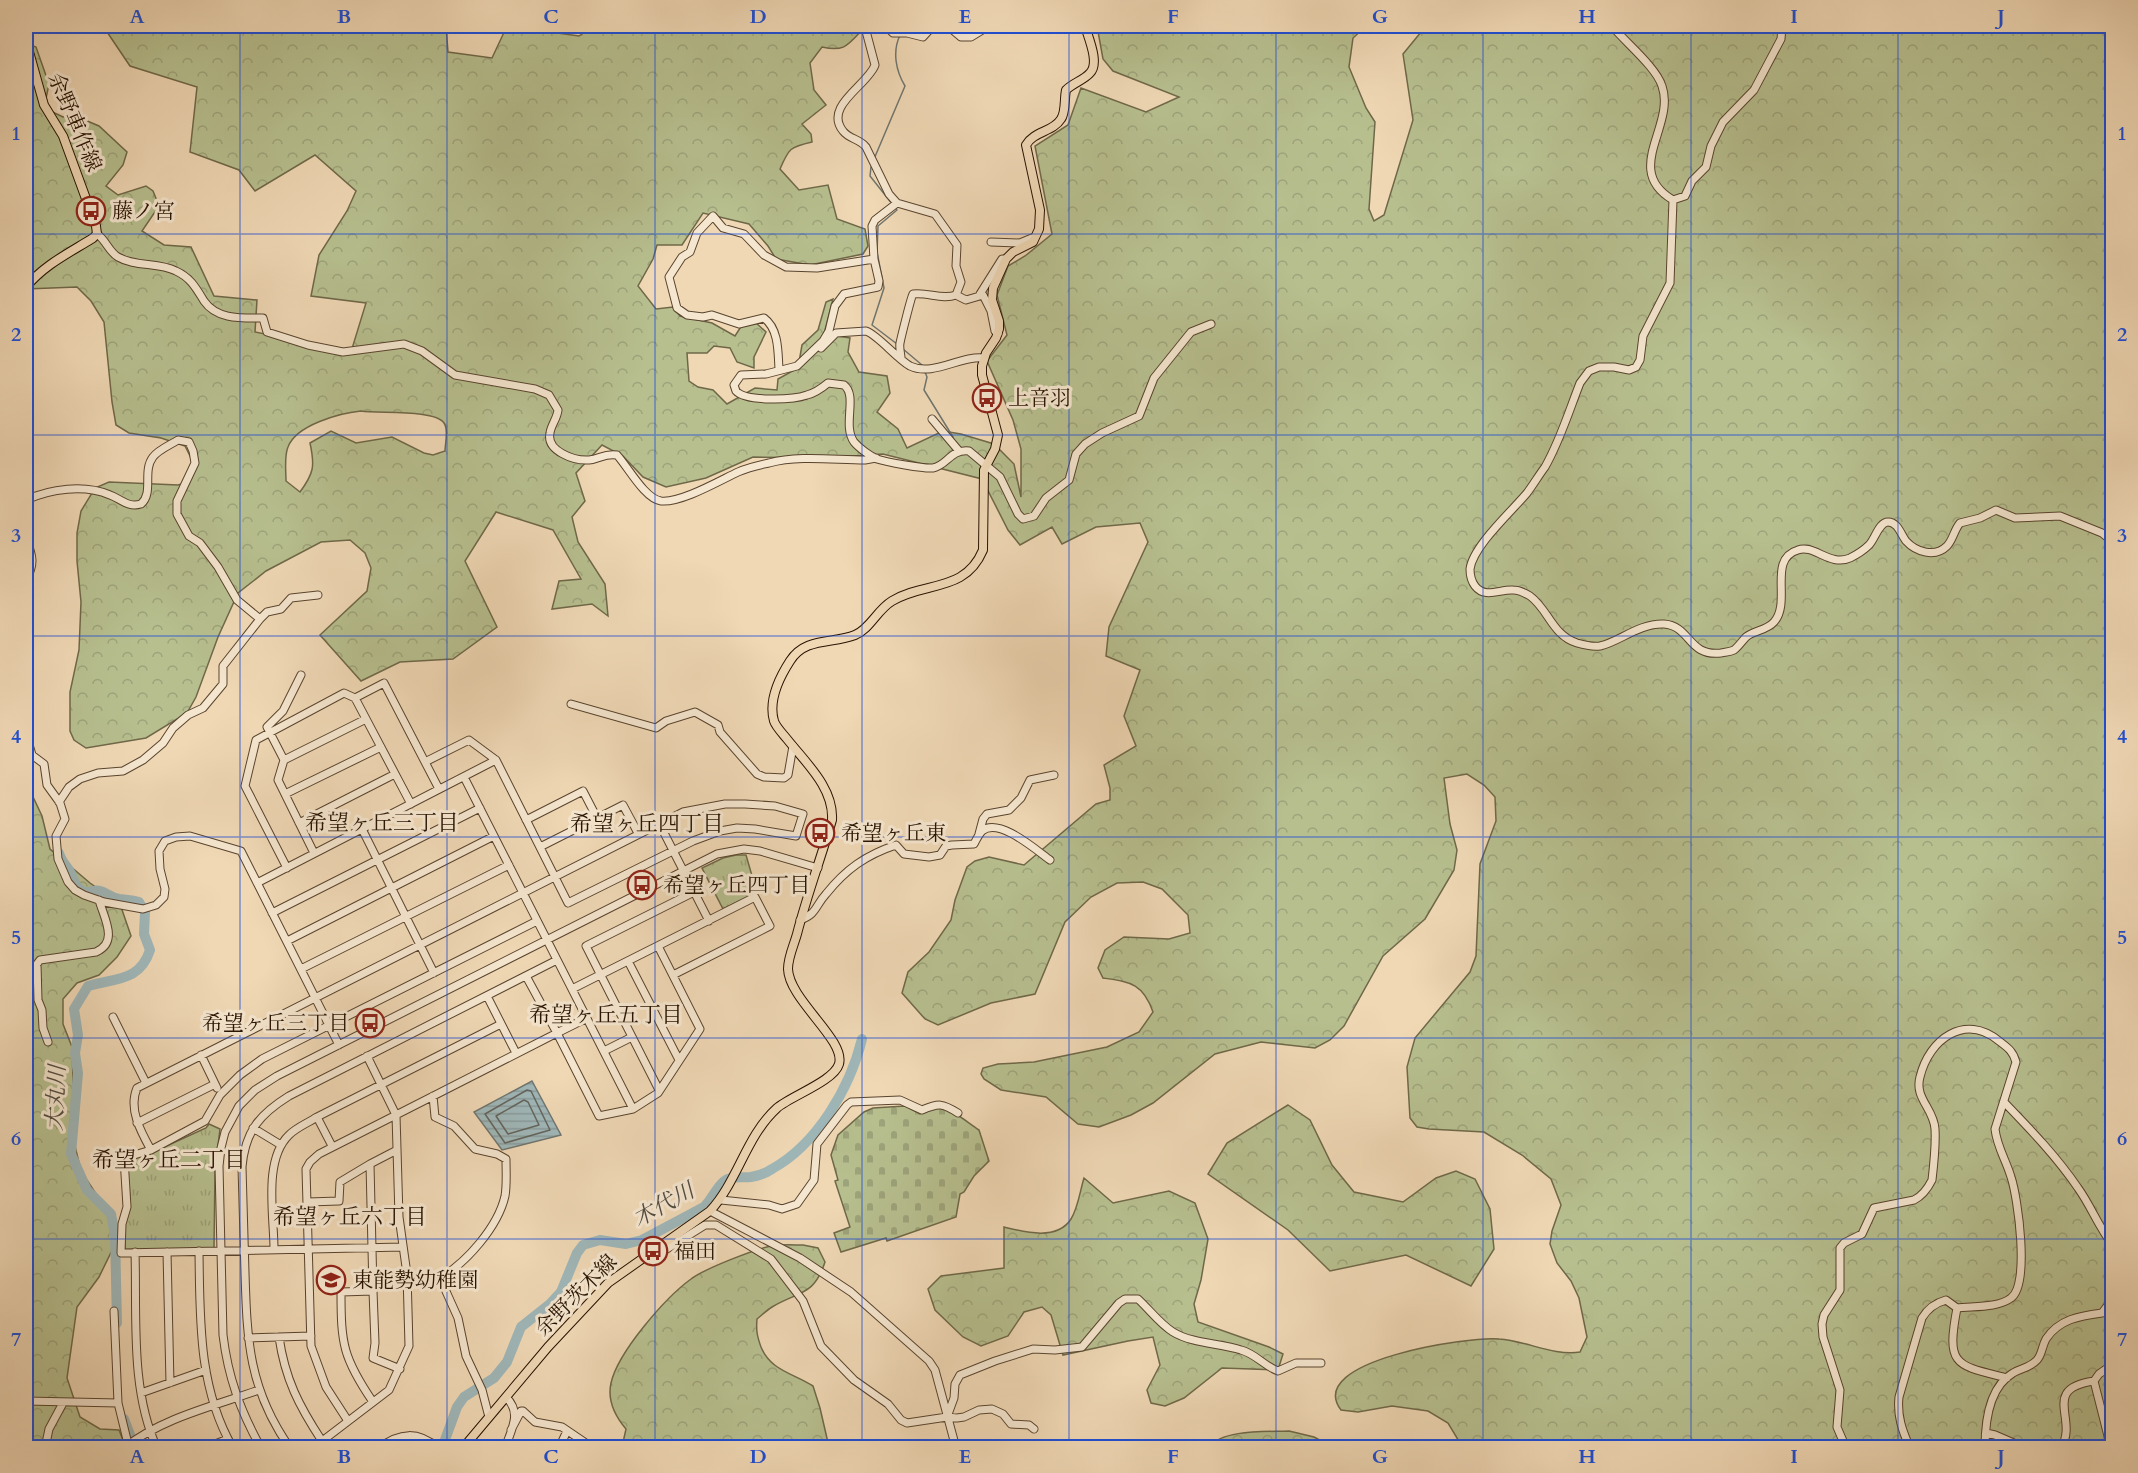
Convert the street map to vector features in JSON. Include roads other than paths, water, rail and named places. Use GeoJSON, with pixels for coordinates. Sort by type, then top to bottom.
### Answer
{"type":"FeatureCollection","features":[{"type":"Feature","properties":{"kind":"main road"},"geometry":{"type":"LineString","coordinates":[[984,358],[998,334],[999,321],[991,294],[1006,259],[1013,252],[1029,245],[1036,238],[1039,229],[1040,210],[1026,145],[1030,139],[1061,120],[1066,90],[1090,74],[1094,68],[1085,26]]}},
{"type":"Feature","properties":{"kind":"main road","name":"余野車作線"},"geometry":{"type":"LineString","coordinates":[[26,40],[44,105],[63,136],[82,183],[97,234]]}},
{"type":"Feature","properties":{"kind":"main road"},"geometry":{"type":"LineString","coordinates":[[26,287],[41,270],[97,234]]}},
{"type":"Feature","properties":{"kind":"main road","name":"余野茨木線"},"geometry":{"type":"LineString","coordinates":[[463,1448],[548,1347],[608,1283],[710,1211],[721,1200],[756,1134],[776,1109],[787,1100],[826,1078],[839,1063],[835,1044],[797,994],[788,970],[800,920],[832,820],[833,808],[830,796],[817,777],[774,723],[772,709],[777,686],[790,660],[804,647],[858,633],[895,600],[960,578],[978,561],[982,550],[982,483],[986,463],[995,449],[998,435],[982,375],[984,358]]}},
{"type":"Feature","properties":{"kind":"street"},"geometry":{"type":"LineString","coordinates":[[867,26],[866,31],[875,65],[868,78],[851,93],[838,114],[838,123],[846,135],[862,141],[889,194],[897,203],[936,214],[946,226],[957,245],[956,266],[961,282],[956,296]]}},
{"type":"Feature","properties":{"kind":"street"},"geometry":{"type":"LineString","coordinates":[[886,26],[894,33],[923,37],[933,26]]}},
{"type":"Feature","properties":{"kind":"street"},"geometry":{"type":"LineString","coordinates":[[948,26],[961,37],[971,37],[989,26]]}},
{"type":"Feature","properties":{"kind":"street"},"geometry":{"type":"LineString","coordinates":[[1612,26],[1656,75],[1662,85],[1665,98],[1663,114],[1650,166],[1656,186],[1661,193],[1673,200],[1685,196],[1692,181],[1706,167],[1711,146],[1723,122],[1754,90],[1781,39],[1782,27],[1780,26]]}},
{"type":"Feature","properties":{"kind":"street"},"geometry":{"type":"LineString","coordinates":[[1673,200],[1670,283],[1643,336],[1640,360],[1636,367],[1629,370],[1599,367],[1588,371],[1580,383],[1546,465],[1529,491],[1483,544],[1475,558],[1470,569],[1472,582],[1479,591],[1487,593],[1513,590],[1523,592],[1539,606],[1560,634],[1577,643],[1602,646],[1637,629],[1664,624],[1685,633],[1691,644],[1712,654],[1732,652],[1748,635],[1764,630],[1778,617],[1782,600],[1781,572],[1785,561],[1795,550],[1802,549],[1833,559],[1849,558],[1870,544],[1881,525],[1886,522],[1892,522],[1906,541],[1930,553],[1948,546],[1960,523],[1980,518],[1996,510],[2015,518],[2050,516],[2064,518],[2102,533],[2112,541]]}},
{"type":"Feature","properties":{"kind":"street"},"geometry":{"type":"LineString","coordinates":[[876,458],[854,442],[848,419],[850,393],[844,385],[828,383],[817,392],[796,397],[745,397],[736,392],[734,385],[736,378],[741,375],[766,374],[797,366],[830,331],[834,306],[838,300],[850,292],[873,289],[879,285],[874,259],[872,226],[875,220],[897,203]]}},
{"type":"Feature","properties":{"kind":"street"},"geometry":{"type":"LineString","coordinates":[[779,370],[775,334],[764,318],[740,324],[712,315],[703,317],[687,315],[676,308],[669,277],[682,257],[690,252],[697,233],[713,216],[723,228],[744,234],[764,255],[786,267],[818,268],[874,259]]}},
{"type":"Feature","properties":{"kind":"street"},"geometry":{"type":"LineString","coordinates":[[97,234],[118,257],[163,266],[185,276],[196,286],[208,306],[216,311],[234,318],[263,318],[267,332],[308,345],[343,352],[404,344],[422,351],[454,375],[535,389],[549,395],[558,410],[549,434],[555,449],[571,458],[583,460],[592,460],[607,454],[616,455],[651,497],[661,501],[678,498],[724,481],[738,472],[771,462],[876,458],[934,468],[959,451],[969,451],[1000,477],[1018,514],[1023,519],[1034,516],[1046,498],[1069,480],[1076,454],[1085,444],[1102,432],[1139,416],[1154,378],[1191,332],[1211,324]]}},
{"type":"Feature","properties":{"kind":"street"},"geometry":{"type":"LineString","coordinates":[[991,242],[1020,243],[1036,238]]}},
{"type":"Feature","properties":{"kind":"street"},"geometry":{"type":"LineString","coordinates":[[901,358],[899,345],[909,311],[909,300],[913,294],[956,296],[966,300],[981,294],[1002,259],[1006,259]]}},
{"type":"Feature","properties":{"kind":"street"},"geometry":{"type":"LineString","coordinates":[[981,294],[992,311],[995,331],[998,334]]}},
{"type":"Feature","properties":{"kind":"street"},"geometry":{"type":"LineString","coordinates":[[809,355],[826,345],[836,333],[866,331],[911,366],[924,368],[966,359],[984,358]]}},
{"type":"Feature","properties":{"kind":"street"},"geometry":{"type":"LineString","coordinates":[[932,418],[959,451]]}},
{"type":"Feature","properties":{"kind":"street"},"geometry":{"type":"LineString","coordinates":[[26,500],[49,491],[85,490],[110,494],[131,506],[141,504],[147,495],[147,474],[154,455],[178,440],[189,442],[195,463],[177,501],[177,514],[189,536],[200,543],[218,567],[237,600],[260,619]]}},
{"type":"Feature","properties":{"kind":"street"},"geometry":{"type":"LineString","coordinates":[[26,520],[26,533]]}},
{"type":"Feature","properties":{"kind":"street"},"geometry":{"type":"LineString","coordinates":[[26,539],[32,550],[32,568],[26,580]]}},
{"type":"Feature","properties":{"kind":"street"},"geometry":{"type":"LineString","coordinates":[[59,802],[69,787],[80,779],[105,772],[123,771],[143,760],[163,743],[169,732],[188,715],[203,708],[223,684],[223,666],[267,612],[281,609],[291,598],[318,595]]}},
{"type":"Feature","properties":{"kind":"street"},"geometry":{"type":"LineString","coordinates":[[301,675],[283,711],[267,727],[284,760],[278,780],[314,853]]}},
{"type":"Feature","properties":{"kind":"street"},"geometry":{"type":"LineString","coordinates":[[355,698],[384,683],[439,789]]}},
{"type":"Feature","properties":{"kind":"street"},"geometry":{"type":"LineString","coordinates":[[286,868],[245,786],[256,740],[344,693],[355,698],[411,804]]}},
{"type":"Feature","properties":{"kind":"street"},"geometry":{"type":"LineString","coordinates":[[571,704],[657,728],[666,721],[695,712],[718,725],[720,732],[757,774],[764,777],[784,778],[788,775],[793,746]]}},
{"type":"Feature","properties":{"kind":"street"},"geometry":{"type":"LineString","coordinates":[[284,760],[366,719]]}},
{"type":"Feature","properties":{"kind":"street"},"geometry":{"type":"LineString","coordinates":[[26,734],[32,755],[46,768],[47,785],[59,802],[65,819],[56,836],[58,859],[68,882],[75,890],[99,900],[145,909],[156,905],[164,897],[165,889],[160,869],[159,851],[165,841],[190,836],[241,850],[339,1045]]}},
{"type":"Feature","properties":{"kind":"street"},"geometry":{"type":"LineString","coordinates":[[151,1150],[137,1123],[134,1094],[137,1088],[146,1083],[554,876],[638,833],[683,812],[725,804],[774,806],[803,814],[796,836],[737,828],[704,836],[568,903],[554,876],[496,760],[469,740],[425,762]]}},
{"type":"Feature","properties":{"kind":"street"},"geometry":{"type":"LineString","coordinates":[[285,794],[381,747]]}},
{"type":"Feature","properties":{"kind":"street"},"geometry":{"type":"LineString","coordinates":[[257,883],[496,760]]}},
{"type":"Feature","properties":{"kind":"street"},"geometry":{"type":"LineString","coordinates":[[299,823],[395,774]]}},
{"type":"Feature","properties":{"kind":"street"},"geometry":{"type":"LineString","coordinates":[[978,837],[983,819],[987,814],[1009,810],[1021,798],[1029,780],[1054,775]]}},
{"type":"Feature","properties":{"kind":"street"},"geometry":{"type":"LineString","coordinates":[[464,777],[633,1109]]}},
{"type":"Feature","properties":{"kind":"street"},"geometry":{"type":"LineString","coordinates":[[526,819],[583,790],[597,818]]}},
{"type":"Feature","properties":{"kind":"street"},"geometry":{"type":"LineString","coordinates":[[540,848],[623,805],[638,833]]}},
{"type":"Feature","properties":{"kind":"street"},"geometry":{"type":"LineString","coordinates":[[272,913],[480,808]]}},
{"type":"Feature","properties":{"kind":"street"},"geometry":{"type":"LineString","coordinates":[[659,823],[709,921]]}},
{"type":"Feature","properties":{"kind":"street"},"geometry":{"type":"LineString","coordinates":[[800,920],[811,916],[824,895],[865,857],[896,845],[904,854],[929,857],[940,855],[946,846],[974,843],[982,831],[991,828],[1010,832],[1050,860]]}},
{"type":"Feature","properties":{"kind":"street"},"geometry":{"type":"LineString","coordinates":[[362,829],[434,973]]}},
{"type":"Feature","properties":{"kind":"street"},"geometry":{"type":"LineString","coordinates":[[287,941],[494,836]]}},
{"type":"Feature","properties":{"kind":"street"},"geometry":{"type":"LineString","coordinates":[[261,1448],[236,1398],[225,1353],[219,1166],[225,1132],[232,1115],[255,1090],[278,1076],[717,854],[744,849],[760,851],[818,868]]}},
{"type":"Feature","properties":{"kind":"street"},"geometry":{"type":"LineString","coordinates":[[301,969],[509,865]]}},
{"type":"Feature","properties":{"kind":"street"},"geometry":{"type":"LineString","coordinates":[[659,1090],[586,946],[694,892]]}},
{"type":"Feature","properties":{"kind":"street"},"geometry":{"type":"LineString","coordinates":[[572,989],[756,897],[770,926],[673,975]]}},
{"type":"Feature","properties":{"kind":"street"},"geometry":{"type":"LineString","coordinates":[[48,1042],[38,1000],[37,964],[39,960],[96,952],[102,949],[109,939],[109,931],[99,900]]}},
{"type":"Feature","properties":{"kind":"street"},"geometry":{"type":"LineString","coordinates":[[403,1247],[121,1253],[122,1224],[127,1207],[124,1158],[151,1150],[205,1121],[220,1095],[240,1075],[262,1059],[537,921]]}},
{"type":"Feature","properties":{"kind":"street"},"geometry":{"type":"LineString","coordinates":[[526,976],[598,1116],[633,1109],[659,1090],[700,1029],[658,946]]}},
{"type":"Feature","properties":{"kind":"street"},"geometry":{"type":"LineString","coordinates":[[290,1448],[275,1426],[259,1390],[251,1361],[248,1338],[242,1167],[243,1152],[253,1128],[267,1111],[284,1099],[557,960]]}},
{"type":"Feature","properties":{"kind":"street"},"geometry":{"type":"LineString","coordinates":[[628,961],[679,1060]]}},
{"type":"Feature","properties":{"kind":"street"},"geometry":{"type":"LineString","coordinates":[[487,996],[516,1053]]}},
{"type":"Feature","properties":{"kind":"street"},"geometry":{"type":"LineString","coordinates":[[112,1017],[146,1083]]}},
{"type":"Feature","properties":{"kind":"street"},"geometry":{"type":"LineString","coordinates":[[348,1421],[326,1387],[311,1346],[306,1169],[313,1158],[332,1146],[587,1018]]}},
{"type":"Feature","properties":{"kind":"street"},"geometry":{"type":"LineString","coordinates":[[274,1250],[273,1170],[281,1145],[297,1129],[501,1024]]}},
{"type":"Feature","properties":{"kind":"street"},"geometry":{"type":"LineString","coordinates":[[1846,1448],[1837,1427],[1840,1390],[1823,1337],[1822,1324],[1824,1316],[1840,1290],[1840,1248],[1844,1243],[1862,1234],[1874,1208],[1914,1200],[1932,1180],[1935,1128],[1932,1117],[1920,1097],[1918,1084],[1928,1056],[1935,1047],[1961,1029],[1974,1028],[1995,1037],[2014,1052],[2016,1062],[1995,1129],[1996,1140],[2012,1178],[2021,1223],[2018,1292],[2007,1301],[1957,1308],[1946,1300],[1936,1303],[1927,1310],[1918,1327],[1898,1404],[1901,1428],[1910,1448]]}},
{"type":"Feature","properties":{"kind":"street"},"geometry":{"type":"LineString","coordinates":[[604,1051],[632,1037]]}},
{"type":"Feature","properties":{"kind":"street"},"geometry":{"type":"LineString","coordinates":[[201,1055],[220,1095]]}},
{"type":"Feature","properties":{"kind":"street"},"geometry":{"type":"LineString","coordinates":[[313,1448],[389,1390],[409,1346],[407,1274],[399,1217],[396,1115],[367,1056]]}},
{"type":"Feature","properties":{"kind":"street"},"geometry":{"type":"LineString","coordinates":[[137,1123],[215,1084]]}},
{"type":"Feature","properties":{"kind":"street"},"geometry":{"type":"LineString","coordinates":[[433,1096],[435,1117],[454,1126],[475,1149],[497,1154],[506,1159],[505,1196],[488,1233],[457,1268],[440,1278],[458,1318],[466,1356],[482,1390],[489,1418]]}},
{"type":"Feature","properties":{"kind":"street"},"geometry":{"type":"LineString","coordinates":[[721,1200],[769,1205],[782,1209],[797,1204],[814,1180],[816,1144],[851,1102],[900,1100],[922,1110],[937,1104],[947,1106],[958,1113]]}},
{"type":"Feature","properties":{"kind":"street"},"geometry":{"type":"LineString","coordinates":[[2004,1102],[2077,1186],[2102,1231],[2112,1244]]}},
{"type":"Feature","properties":{"kind":"street"},"geometry":{"type":"LineString","coordinates":[[317,1117],[332,1146]]}},
{"type":"Feature","properties":{"kind":"street"},"geometry":{"type":"LineString","coordinates":[[253,1128],[281,1145]]}},
{"type":"Feature","properties":{"kind":"street"},"geometry":{"type":"LineString","coordinates":[[308,1202],[339,1201],[340,1182],[397,1150]]}},
{"type":"Feature","properties":{"kind":"street"},"geometry":{"type":"LineString","coordinates":[[370,1164],[375,1343],[373,1358],[400,1369]]}},
{"type":"Feature","properties":{"kind":"street"},"geometry":{"type":"LineString","coordinates":[[710,1211],[801,1258],[851,1292],[929,1360],[935,1370],[956,1448]]}},
{"type":"Feature","properties":{"kind":"street"},"geometry":{"type":"LineString","coordinates":[[657,1257],[705,1225],[716,1225],[771,1259],[803,1301],[821,1346],[854,1380],[888,1404],[901,1420],[907,1423],[964,1417],[979,1410],[992,1409],[1003,1414],[1011,1424],[1029,1425],[1034,1429]]}},
{"type":"Feature","properties":{"kind":"street"},"geometry":{"type":"LineString","coordinates":[[199,1251],[201,1345],[214,1407],[233,1448]]}},
{"type":"Feature","properties":{"kind":"street"},"geometry":{"type":"LineString","coordinates":[[135,1252],[138,1370],[150,1430],[157,1448]]}},
{"type":"Feature","properties":{"kind":"street"},"geometry":{"type":"LineString","coordinates":[[167,1252],[170,1383]]}},
{"type":"Feature","properties":{"kind":"street"},"geometry":{"type":"LineString","coordinates":[[373,1291],[341,1292],[341,1333],[344,1349],[352,1370],[373,1402]]}},
{"type":"Feature","properties":{"kind":"street"},"geometry":{"type":"LineString","coordinates":[[947,1417],[954,1398],[955,1384],[960,1375],[1033,1349],[1055,1350],[1082,1347],[1125,1299],[1138,1299],[1171,1331],[1182,1336],[1243,1350],[1269,1368],[1278,1371],[1296,1363],[1321,1363]]}},
{"type":"Feature","properties":{"kind":"street"},"geometry":{"type":"LineString","coordinates":[[1985,1448],[1993,1398],[2001,1383],[2014,1373],[2030,1367],[2039,1359],[2046,1340],[2059,1324],[2079,1316],[2102,1313],[2112,1300]]}},
{"type":"Feature","properties":{"kind":"street"},"geometry":{"type":"LineString","coordinates":[[1957,1308],[1953,1330],[1953,1347],[1956,1357],[1966,1367],[2007,1378]]}},
{"type":"Feature","properties":{"kind":"street"},"geometry":{"type":"LineString","coordinates":[[114,1311],[118,1403],[129,1445],[150,1430],[259,1390]]}},
{"type":"Feature","properties":{"kind":"street"},"geometry":{"type":"LineString","coordinates":[[248,1338],[311,1336]]}},
{"type":"Feature","properties":{"kind":"street"},"geometry":{"type":"LineString","coordinates":[[279,1337],[288,1381],[322,1441]]}},
{"type":"Feature","properties":{"kind":"street"},"geometry":{"type":"LineString","coordinates":[[2110,1448],[2094,1381],[2099,1374],[2112,1365]]}},
{"type":"Feature","properties":{"kind":"street"},"geometry":{"type":"LineString","coordinates":[[141,1393],[206,1370]]}},
{"type":"Feature","properties":{"kind":"street"},"geometry":{"type":"LineString","coordinates":[[2061,1448],[2066,1437],[2063,1406],[2065,1395],[2068,1390],[2080,1383],[2094,1381]]}},
{"type":"Feature","properties":{"kind":"street"},"geometry":{"type":"LineString","coordinates":[[505,1448],[515,1414],[514,1405],[506,1397]]}},
{"type":"Feature","properties":{"kind":"street"},"geometry":{"type":"LineString","coordinates":[[26,1401],[118,1403]]}},
{"type":"Feature","properties":{"kind":"street"},"geometry":{"type":"LineString","coordinates":[[45,1448],[50,1429],[63,1403]]}},
{"type":"Feature","properties":{"kind":"street"},"geometry":{"type":"LineString","coordinates":[[511,1430],[521,1411],[524,1411],[535,1422],[562,1427],[593,1448]]}},
{"type":"Feature","properties":{"kind":"street"},"geometry":{"type":"LineString","coordinates":[[559,1448],[567,1431]]}},
{"type":"Feature","properties":{"kind":"street"},"geometry":{"type":"LineString","coordinates":[[1986,1433],[2025,1448]]}},
{"type":"Feature","properties":{"kind":"street"},"geometry":{"type":"LineString","coordinates":[[379,1448],[390,1440],[405,1435],[427,1438],[438,1448]]}},
{"type":"Feature","properties":{"kind":"street"},"geometry":{"type":"LineString","coordinates":[[205,1448],[228,1439]]}},
{"type":"Feature","properties":{"kind":"water"},"geometry":{"type":"Polygon","coordinates":[[[532,1081],[561,1135],[502,1150],[474,1112],[532,1081]]]}},
{"type":"Feature","properties":{"kind":"waterway"},"geometry":{"type":"LineString","coordinates":[[901,26],[901,31]]}},
{"type":"Feature","properties":{"kind":"waterway"},"geometry":{"type":"LineString","coordinates":[[874,159],[905,86],[896,61],[896,48],[900,35]]}},
{"type":"Feature","properties":{"kind":"waterway"},"geometry":{"type":"LineString","coordinates":[[871,167],[870,176],[893,205]]}},
{"type":"Feature","properties":{"kind":"waterway"},"geometry":{"type":"LineString","coordinates":[[896,208],[897,210],[878,226],[877,252],[884,288],[872,325],[897,344]]}},
{"type":"Feature","properties":{"kind":"waterway"},"geometry":{"type":"LineString","coordinates":[[903,349],[922,365]]}},
{"type":"Feature","properties":{"kind":"waterway"},"geometry":{"type":"LineString","coordinates":[[925,372],[927,377],[924,390],[953,437]]}},
{"type":"Feature","properties":{"kind":"waterway","name":"大丸川"},"geometry":{"type":"LineString","coordinates":[[59,853],[76,886],[86,893],[100,891],[114,898],[139,902],[145,912],[144,934],[150,950],[146,960],[133,973],[116,980],[88,986],[74,1009],[78,1035],[75,1053],[78,1073],[71,1154],[87,1190],[111,1214],[115,1235],[117,1323]]}},
{"type":"Feature","properties":{"kind":"waterway","name":"木代川"},"geometry":{"type":"LineString","coordinates":[[442,1448],[457,1407],[464,1397],[494,1378],[507,1362],[521,1327],[561,1292],[577,1253],[583,1245],[600,1240],[626,1244],[642,1240],[704,1207],[724,1181],[759,1175],[788,1158],[817,1130],[829,1113],[849,1076],[862,1039]]}},
{"type":"Feature","properties":{"kind":"waterway","name":"大丸川"},"geometry":{"type":"LineString","coordinates":[[124,1419],[135,1448]]}},
{"type":"Feature","properties":{"kind":"place","name":"藤ノ宮"},"geometry":{"type":"Point","coordinates":[91,211]}},
{"type":"Feature","properties":{"kind":"place","name":"上音羽"},"geometry":{"type":"Point","coordinates":[987,398]}},
{"type":"Feature","properties":{"kind":"place","name":"希望ヶ丘東"},"geometry":{"type":"Point","coordinates":[820,833]}},
{"type":"Feature","properties":{"kind":"place","name":"希望ヶ丘四丁目"},"geometry":{"type":"Point","coordinates":[642,885]}},
{"type":"Feature","properties":{"kind":"place","name":"希望ヶ丘三丁目"},"geometry":{"type":"Point","coordinates":[370,1023]}},
{"type":"Feature","properties":{"kind":"place","name":"福田"},"geometry":{"type":"Point","coordinates":[653,1251]}},
{"type":"Feature","properties":{"kind":"place","name":"東能勢幼稚園"},"geometry":{"type":"Point","coordinates":[331,1280]}},
{"type":"Feature","properties":{"kind":"district","name":"希望ヶ丘三丁目"},"geometry":{"type":"Point","coordinates":[382,822]}},
{"type":"Feature","properties":{"kind":"district","name":"希望ヶ丘四丁目"},"geometry":{"type":"Point","coordinates":[647,823]}},
{"type":"Feature","properties":{"kind":"district","name":"希望ヶ丘五丁目"},"geometry":{"type":"Point","coordinates":[606,1014]}},
{"type":"Feature","properties":{"kind":"district","name":"希望ヶ丘二丁目"},"geometry":{"type":"Point","coordinates":[169,1159]}},
{"type":"Feature","properties":{"kind":"district","name":"希望ヶ丘六丁目"},"geometry":{"type":"Point","coordinates":[350,1216]}}]}
